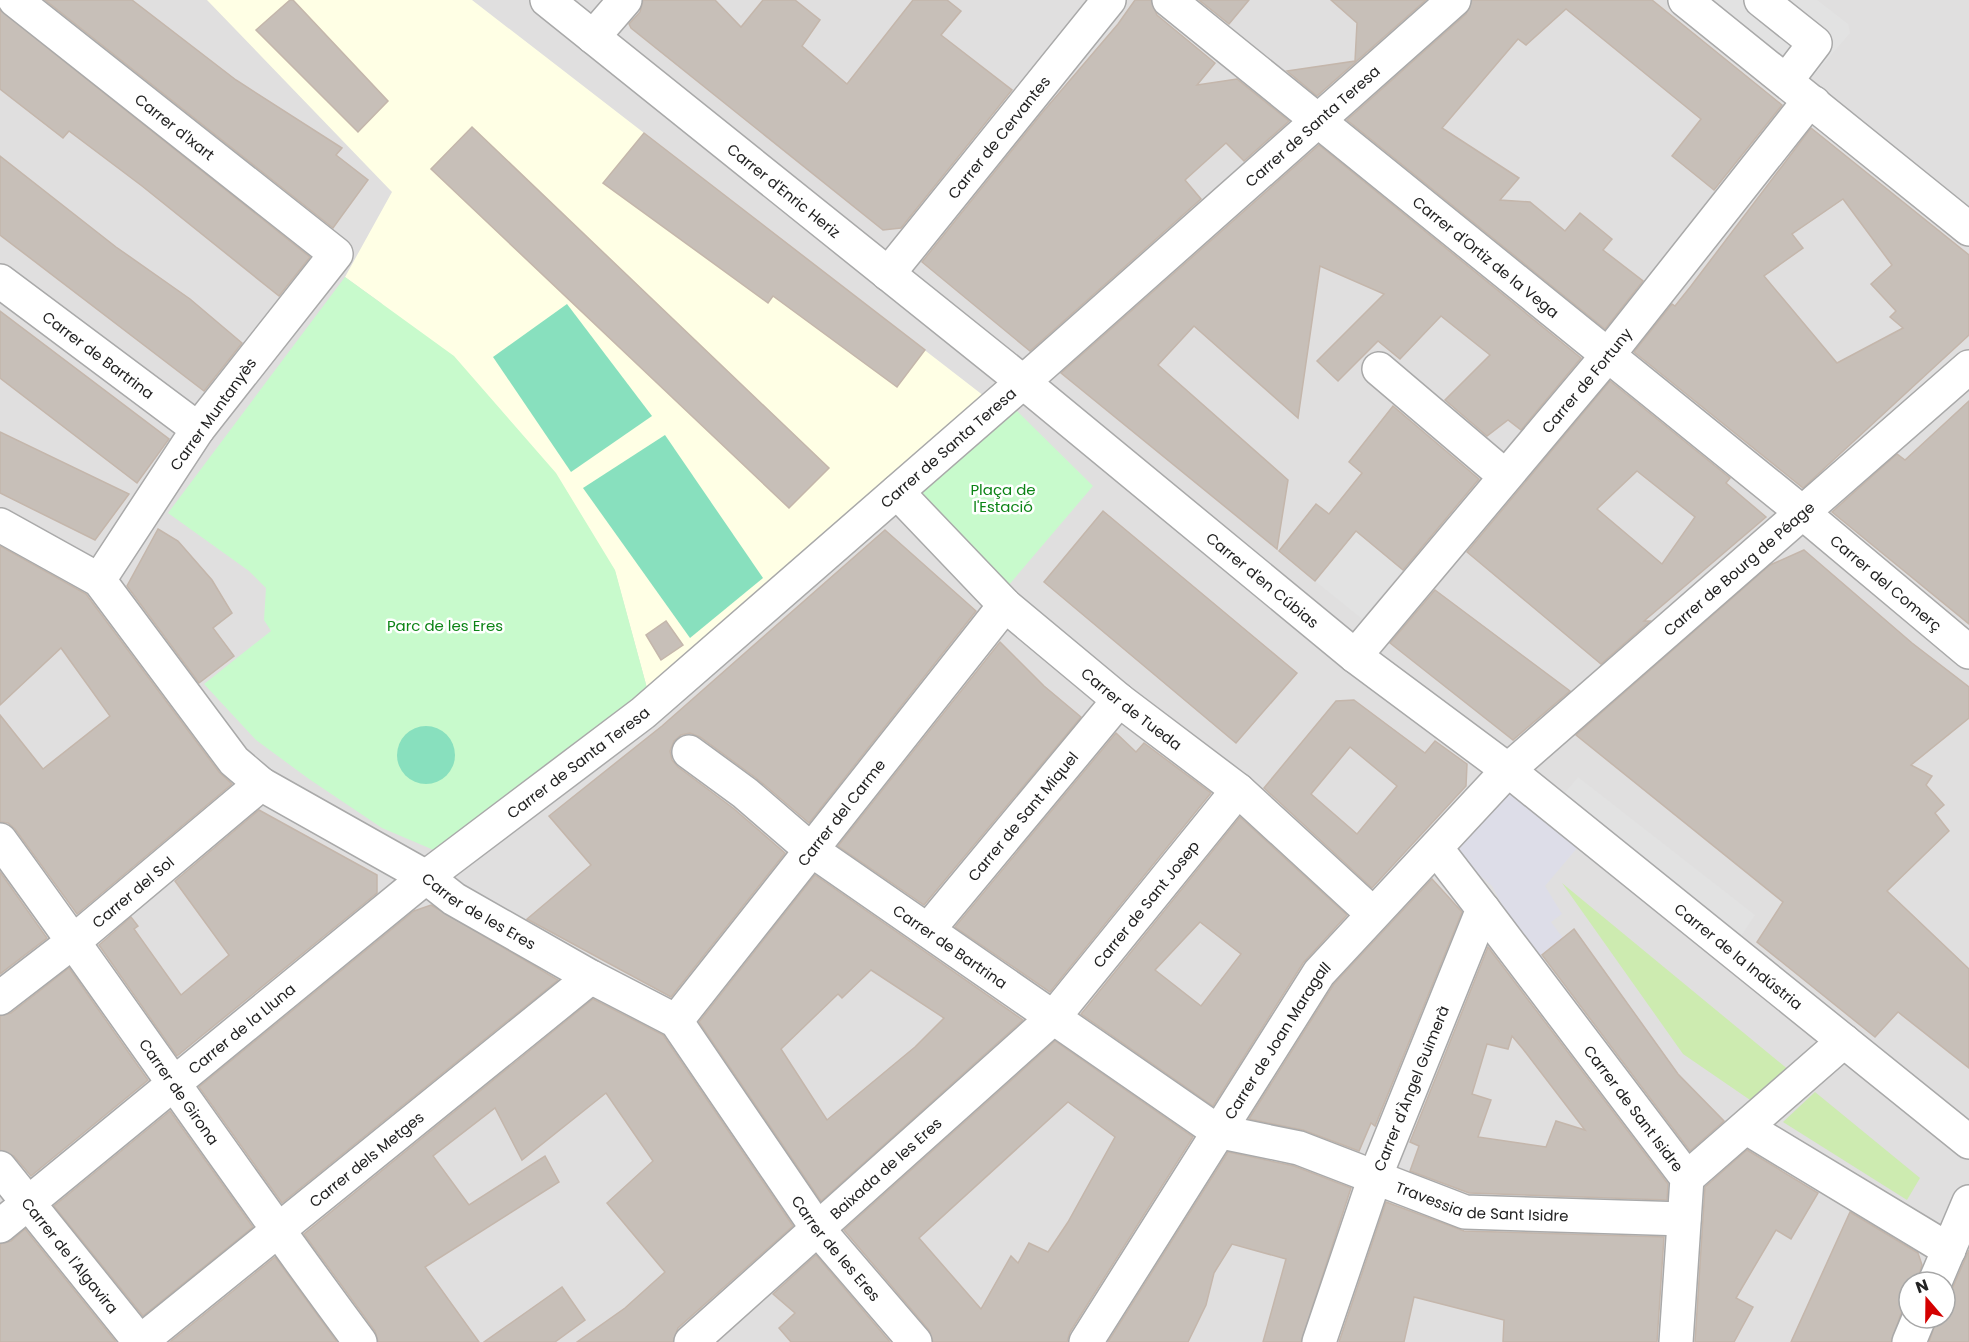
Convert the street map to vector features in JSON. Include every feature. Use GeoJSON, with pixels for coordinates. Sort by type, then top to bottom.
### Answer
{"type":"FeatureCollection","features":[{"type":"Feature","properties":{"kind":"street","name":"Carrer d'Ixart"},"geometry":{"type":"LineString","coordinates":[[15,0],[336,254]]}},
{"type":"Feature","properties":{"kind":"street","name":"Carrer d'Enric Heriz"},"geometry":{"type":"LineString","coordinates":[[547,0],[1023,382]]}},
{"type":"Feature","properties":{"kind":"street"},"geometry":{"type":"LineString","coordinates":[[593,37],[625,0]]}},
{"type":"Feature","properties":{"kind":"street","name":"Carrer de Cervantes"},"geometry":{"type":"LineString","coordinates":[[888,274],[1109,0]]}},
{"type":"Feature","properties":{"kind":"street","name":"Carrer d'Ortiz de la Vega"},"geometry":{"type":"LineString","coordinates":[[1169,0],[1803,513]]}},
{"type":"Feature","properties":{"kind":"street","name":"Carrer de Santa Teresa"},"geometry":{"type":"LineString","coordinates":[[426,877],[643,713],[1023,382],[1454,0]]}},
{"type":"Feature","properties":{"kind":"street"},"geometry":{"type":"LineString","coordinates":[[1685,0],[1969,229]]}},
{"type":"Feature","properties":{"kind":"street"},"geometry":{"type":"LineString","coordinates":[[1761,0],[1815,44],[1786,81]]}},
{"type":"Feature","properties":{"kind":"street","name":"Carrer de Fortuny"},"geometry":{"type":"LineString","coordinates":[[1355,656],[1608,356],[1802,110],[1814,103]]}},
{"type":"Feature","properties":{"kind":"street","name":"Carrer Muntanyès"},"geometry":{"type":"LineString","coordinates":[[99,580],[198,429],[336,254]]}},
{"type":"Feature","properties":{"kind":"street","name":"Carrer de Bartrina"},"geometry":{"type":"LineString","coordinates":[[0,281],[198,429]]}},
{"type":"Feature","properties":{"kind":"street","name":"Carrer de Bourg de Péage"},"geometry":{"type":"LineString","coordinates":[[1508,770],[1969,368]]}},
{"type":"Feature","properties":{"kind":"street"},"geometry":{"type":"LineString","coordinates":[[1379,369],[1506,476]]}},
{"type":"Feature","properties":{"kind":"street","name":"Carrer d'en Cúbias"},"geometry":{"type":"LineString","coordinates":[[1023,382],[1355,656],[1508,770]]}},
{"type":"Feature","properties":{"kind":"street","name":"Carrer de Tueda"},"geometry":{"type":"LineString","coordinates":[[897,492],[1005,605],[1119,700],[1238,790],[1373,914]]}},
{"type":"Feature","properties":{"kind":"street","name":"Carrer del Comerç"},"geometry":{"type":"LineString","coordinates":[[1803,513],[1969,652]]}},
{"type":"Feature","properties":{"kind":"street","name":"Carrer de les Eres"},"geometry":{"type":"LineString","coordinates":[[0,525],[99,580],[234,761],[261,784],[426,877],[454,899],[591,977],[676,1021],[817,1228],[915,1342]]}},
{"type":"Feature","properties":{"kind":"street","name":"Carrer del Carme"},"geometry":{"type":"LineString","coordinates":[[676,1021],[1005,605]]}},
{"type":"Feature","properties":{"kind":"street","name":"Carrer de Sant Miquel"},"geometry":{"type":"LineString","coordinates":[[928,930],[1119,700]]}},
{"type":"Feature","properties":{"kind":"street","name":"Carrer de Bartrina"},"geometry":{"type":"LineString","coordinates":[[689,752],[745,793],[810,849],[1217,1131]]}},
{"type":"Feature","properties":{"kind":"street","name":"Carrer de Joan Maragall"},"geometry":{"type":"LineString","coordinates":[[1086,1342],[1318,973],[1508,770]]}},
{"type":"Feature","properties":{"kind":"street","name":"Carrer de la Indústria"},"geometry":{"type":"LineString","coordinates":[[1508,770],[1969,1142]]}},
{"type":"Feature","properties":{"kind":"street","name":"Carrer del Sol"},"geometry":{"type":"LineString","coordinates":[[0,998],[74,941],[261,784]]}},
{"type":"Feature","properties":{"kind":"street","name":"Carrer de Sant Josep"},"geometry":{"type":"LineString","coordinates":[[1053,1018],[1238,790]]}},
{"type":"Feature","properties":{"kind":"street","name":"Carrer de Girona"},"geometry":{"type":"LineString","coordinates":[[0,840],[175,1082],[277,1231],[360,1342]]}},
{"type":"Feature","properties":{"kind":"street"},"geometry":{"type":"LineString","coordinates":[[1436,848],[1483,909]]}},
{"type":"Feature","properties":{"kind":"street","name":"Carrer de la Lluna"},"geometry":{"type":"LineString","coordinates":[[0,1226],[426,877]]}},
{"type":"Feature","properties":{"kind":"street","name":"Carrer d'Àngel Guimerà"},"geometry":{"type":"LineString","coordinates":[[1319,1342],[1375,1177],[1483,909]]}},
{"type":"Feature","properties":{"kind":"street","name":"Carrer de Sant Isidre"},"geometry":{"type":"LineString","coordinates":[[1483,909],[1687,1178],[1676,1342]]}},
{"type":"Feature","properties":{"kind":"street","name":"Carrer dels Metges"},"geometry":{"type":"LineString","coordinates":[[140,1342],[591,977]]}},
{"type":"Feature","properties":{"kind":"street","name":"Baixada de les Eres"},"geometry":{"type":"LineString","coordinates":[[691,1342],[1053,1018]]}},
{"type":"Feature","properties":{"kind":"street"},"geometry":{"type":"LineString","coordinates":[[1687,1178],[1844,1041]]}},
{"type":"Feature","properties":{"kind":"street"},"geometry":{"type":"LineString","coordinates":[[1747,1128],[1949,1250]]}},
{"type":"Feature","properties":{"kind":"street","name":"Travessia de Sant Isidre"},"geometry":{"type":"LineString","coordinates":[[1217,1131],[1299,1148],[1465,1212],[1684,1219]]}},
{"type":"Feature","properties":{"kind":"street","name":"Carrer de l'Algavira"},"geometry":{"type":"LineString","coordinates":[[0,1168],[140,1342]]}},
{"type":"Feature","properties":{"kind":"street"},"geometry":{"type":"LineString","coordinates":[[1940,1270],[1969,1202]]}},
{"type":"Feature","properties":{"kind":"shaded area"},"geometry":{"type":"Polygon","coordinates":[[[0,0],[1969,0],[1969,1342],[0,1342],[0,0]]]}},
{"type":"Feature","properties":{"kind":"shaded area"},"geometry":{"type":"Polygon","coordinates":[[[207,0],[472,0],[984,396],[647,688],[615,571],[381,303],[345,277],[392,192],[207,0]]]}},
{"type":"Feature","properties":{"kind":"shaded area"},"geometry":{"type":"Polygon","coordinates":[[[1706,0],[1817,0],[1848,24],[1850,33],[1807,83],[1706,0]]]}},
{"type":"Feature","properties":{"kind":"shaded area"},"geometry":{"type":"Polygon","coordinates":[[[1356,531],[1403,570],[1362,619],[1315,581],[1356,531]]]}},
{"type":"Feature","properties":{"kind":"shaded area"},"geometry":{"type":"Polygon","coordinates":[[[1578,777],[1755,915],[1738,941],[1562,796],[1578,777]]]}},
{"type":"Feature","properties":{"kind":"shaded area"},"geometry":{"type":"Polygon","coordinates":[[[1504,791],[1583,841],[1545,886],[1562,914],[1551,922],[1563,938],[1533,962],[1492,886],[1466,863],[1456,846],[1504,791]]]}},
{"type":"Feature","properties":{"kind":"green space","name":"Parc de les Eres"},"geometry":{"type":"Polygon","coordinates":[[[345,277],[454,356],[556,473],[615,570],[647,688],[436,851],[382,828],[309,779],[256,740],[204,684],[271,631],[264,620],[266,588],[249,571],[168,513],[345,277]]]}},
{"type":"Feature","properties":{"kind":"green space"},"geometry":{"type":"Polygon","coordinates":[[[567,304],[652,416],[571,472],[493,357],[567,304]]]}},
{"type":"Feature","properties":{"kind":"green space","name":"Plaça de l'Estació"},"geometry":{"type":"Polygon","coordinates":[[[1014,408],[1093,486],[1008,586],[912,495],[1014,408]]]}},
{"type":"Feature","properties":{"kind":"green space"},"geometry":{"type":"Polygon","coordinates":[[[665,435],[763,578],[690,638],[583,488],[665,435]]]}},
{"type":"Feature","properties":{"kind":"green space"},"geometry":{"type":"Polygon","coordinates":[[[420,726],[432,726],[447,734],[455,749],[455,761],[447,776],[432,784],[420,784],[405,776],[397,761],[397,749],[405,734],[420,726]]]}},
{"type":"Feature","properties":{"kind":"green space"},"geometry":{"type":"Polygon","coordinates":[[[1562,883],[1790,1071],[1753,1102],[1683,1054],[1562,883]]]}},
{"type":"Feature","properties":{"kind":"green space"},"geometry":{"type":"Polygon","coordinates":[[[1815,1092],[1920,1178],[1907,1200],[1783,1122],[1815,1092]]]}},
{"type":"Feature","properties":{"kind":"building"},"geometry":{"type":"Polygon","coordinates":[[[45,0],[132,0],[236,80],[342,148],[336,155],[368,180],[333,228],[45,0]]]}},
{"type":"Feature","properties":{"kind":"building"},"geometry":{"type":"Polygon","coordinates":[[[290,0],[293,0],[388,101],[358,132],[256,30],[290,0]]]}},
{"type":"Feature","properties":{"kind":"building"},"geometry":{"type":"Polygon","coordinates":[[[643,0],[715,0],[741,27],[763,0],[795,0],[820,20],[802,46],[847,84],[913,0],[947,0],[961,11],[941,35],[1012,90],[901,228],[883,230],[631,28],[629,24],[640,12],[643,0]]]}},
{"type":"Feature","properties":{"kind":"building"},"geometry":{"type":"Polygon","coordinates":[[[1135,0],[1151,0],[1157,15],[1215,63],[1197,85],[1237,79],[1289,121],[1244,161],[1226,143],[1185,180],[1201,199],[1030,351],[922,262],[1042,113],[1118,24],[1135,0]]]}},
{"type":"Feature","properties":{"kind":"building"},"geometry":{"type":"Polygon","coordinates":[[[1199,0],[1249,0],[1229,24],[1199,0]]]}},
{"type":"Feature","properties":{"kind":"building"},"geometry":{"type":"Polygon","coordinates":[[[1331,0],[1426,0],[1317,96],[1287,71],[1355,61],[1357,23],[1331,0]]]}},
{"type":"Feature","properties":{"kind":"building"},"geometry":{"type":"Polygon","coordinates":[[[1472,0],[1652,0],[1782,105],[1714,190],[1672,156],[1701,119],[1566,9],[1526,45],[1518,39],[1442,128],[1519,178],[1500,200],[1530,202],[1565,231],[1580,213],[1612,239],[1603,250],[1643,281],[1605,329],[1347,120],[1466,14],[1472,0]]]}},
{"type":"Feature","properties":{"kind":"building"},"geometry":{"type":"Polygon","coordinates":[[[0,10],[310,257],[279,296],[142,186],[69,131],[63,138],[0,89],[0,10]]]}},
{"type":"Feature","properties":{"kind":"building"},"geometry":{"type":"Polygon","coordinates":[[[472,127],[829,468],[789,508],[431,169],[472,127]]]}},
{"type":"Feature","properties":{"kind":"building"},"geometry":{"type":"Polygon","coordinates":[[[1811,128],[1969,255],[1969,335],[1803,488],[1634,352],[1672,304],[1675,306],[1811,128]],[[1843,199],[1792,234],[1803,248],[1764,276],[1837,363],[1903,328],[1890,317],[1896,311],[1871,284],[1892,265],[1843,199]]]}},
{"type":"Feature","properties":{"kind":"building"},"geometry":{"type":"Polygon","coordinates":[[[644,133],[925,350],[897,387],[773,296],[768,303],[603,183],[644,133]]]}},
{"type":"Feature","properties":{"kind":"building"},"geometry":{"type":"Polygon","coordinates":[[[1319,145],[1581,358],[1521,430],[1508,420],[1487,436],[1445,400],[1490,355],[1441,316],[1400,359],[1378,341],[1338,381],[1317,361],[1384,294],[1320,266],[1298,418],[1194,326],[1158,365],[1288,480],[1277,549],[1061,373],[1319,145]]]}},
{"type":"Feature","properties":{"kind":"building"},"geometry":{"type":"Polygon","coordinates":[[[0,156],[116,247],[190,299],[242,343],[204,391],[0,235],[0,156]]]}},
{"type":"Feature","properties":{"kind":"building"},"geometry":{"type":"Polygon","coordinates":[[[0,311],[169,439],[137,483],[0,378],[0,311]]]}},
{"type":"Feature","properties":{"kind":"building"},"geometry":{"type":"Polygon","coordinates":[[[1610,381],[1730,478],[1726,483],[1766,517],[1644,621],[1650,621],[1601,664],[1467,552],[1610,381]],[[1637,471],[1597,509],[1662,564],[1695,517],[1637,471]]]}},
{"type":"Feature","properties":{"kind":"building"},"geometry":{"type":"Polygon","coordinates":[[[1969,401],[1969,624],[1832,512],[1897,454],[1905,460],[1969,401]]]}},
{"type":"Feature","properties":{"kind":"building"},"geometry":{"type":"Polygon","coordinates":[[[1393,406],[1479,479],[1403,570],[1356,531],[1315,581],[1279,551],[1316,504],[1329,514],[1362,473],[1349,462],[1393,406]]]}},
{"type":"Feature","properties":{"kind":"building"},"geometry":{"type":"Polygon","coordinates":[[[0,432],[129,494],[95,540],[0,493],[0,432]]]}},
{"type":"Feature","properties":{"kind":"building"},"geometry":{"type":"Polygon","coordinates":[[[1103,511],[1297,673],[1236,743],[1044,582],[1103,511]]]}},
{"type":"Feature","properties":{"kind":"building"},"geometry":{"type":"Polygon","coordinates":[[[158,529],[178,541],[212,580],[232,613],[213,628],[234,656],[199,683],[127,586],[158,529]]]}},
{"type":"Feature","properties":{"kind":"building"},"geometry":{"type":"Polygon","coordinates":[[[885,530],[976,611],[809,823],[756,778],[700,737],[690,733],[681,735],[674,741],[670,751],[672,760],[678,767],[733,808],[785,853],[671,997],[527,919],[591,865],[549,816],[662,726],[885,530]]]}},
{"type":"Feature","properties":{"kind":"building"},"geometry":{"type":"Polygon","coordinates":[[[0,546],[86,594],[219,772],[232,784],[77,914],[15,829],[8,823],[0,822],[0,715],[43,769],[110,716],[61,648],[0,705],[0,546]]]}},
{"type":"Feature","properties":{"kind":"building"},"geometry":{"type":"Polygon","coordinates":[[[1804,550],[1912,643],[1969,687],[1969,718],[1911,765],[1932,776],[1926,785],[1944,805],[1935,813],[1949,831],[1887,891],[1969,969],[1969,1068],[1898,1012],[1875,1037],[1757,942],[1783,902],[1576,735],[1770,565],[1804,550]]]}},
{"type":"Feature","properties":{"kind":"building"},"geometry":{"type":"Polygon","coordinates":[[[1435,590],[1570,691],[1513,740],[1390,643],[1435,590]]]}},
{"type":"Feature","properties":{"kind":"building"},"geometry":{"type":"Polygon","coordinates":[[[666,621],[683,645],[661,660],[646,635],[666,621]]]}},
{"type":"Feature","properties":{"kind":"building"},"geometry":{"type":"Polygon","coordinates":[[[1000,642],[1044,686],[1081,717],[924,905],[838,846],[1000,642]]]}},
{"type":"Feature","properties":{"kind":"building"},"geometry":{"type":"Polygon","coordinates":[[[1354,700],[1425,753],[1435,741],[1467,764],[1466,786],[1372,888],[1264,788],[1336,701],[1354,700]],[[1350,747],[1311,794],[1357,834],[1397,786],[1350,747]]]}},
{"type":"Feature","properties":{"kind":"building"},"geometry":{"type":"Polygon","coordinates":[[[1116,733],[1136,752],[1144,743],[1211,793],[1050,992],[955,927],[1116,733]]]}},
{"type":"Feature","properties":{"kind":"building"},"geometry":{"type":"Polygon","coordinates":[[[259,810],[377,875],[377,893],[177,1056],[99,945],[131,917],[138,926],[134,929],[181,995],[229,955],[175,881],[259,810]]]}},
{"type":"Feature","properties":{"kind":"building"},"geometry":{"type":"Polygon","coordinates":[[[1240,817],[1347,915],[1303,963],[1213,1106],[1081,1014],[1240,817]],[[1200,922],[1155,970],[1201,1006],[1241,954],[1200,922]]]}},
{"type":"Feature","properties":{"kind":"building"},"geometry":{"type":"Polygon","coordinates":[[[0,872],[47,938],[0,974],[0,872]]]}},
{"type":"Feature","properties":{"kind":"building"},"geometry":{"type":"Polygon","coordinates":[[[815,875],[1023,1020],[821,1201],[699,1022],[815,875]],[[871,970],[842,998],[838,994],[781,1049],[827,1120],[915,1047],[944,1018],[871,970]]]}},
{"type":"Feature","properties":{"kind":"building"},"geometry":{"type":"Polygon","coordinates":[[[1432,879],[1462,912],[1375,1126],[1371,1123],[1359,1151],[1303,1130],[1249,1119],[1334,984],[1432,879]]]}},
{"type":"Feature","properties":{"kind":"building"},"geometry":{"type":"Polygon","coordinates":[[[431,905],[558,980],[282,1203],[199,1087],[414,911],[431,905]]]}},
{"type":"Feature","properties":{"kind":"building"},"geometry":{"type":"Polygon","coordinates":[[[1574,929],[1678,1074],[1724,1121],[1690,1151],[1542,955],[1574,929]]]}},
{"type":"Feature","properties":{"kind":"building"},"geometry":{"type":"Polygon","coordinates":[[[1488,947],[1668,1184],[1667,1200],[1469,1193],[1410,1171],[1419,1146],[1410,1142],[1488,947]],[[1512,1036],[1508,1049],[1487,1044],[1472,1094],[1491,1100],[1478,1137],[1546,1147],[1556,1121],[1585,1130],[1512,1036]]]}},
{"type":"Feature","properties":{"kind":"building"},"geometry":{"type":"Polygon","coordinates":[[[69,968],[148,1080],[31,1176],[14,1156],[0,1150],[0,1016],[11,1013],[69,968]]]}},
{"type":"Feature","properties":{"kind":"building"},"geometry":{"type":"Polygon","coordinates":[[[593,999],[663,1035],[793,1226],[678,1328],[673,1342],[577,1342],[625,1308],[665,1272],[607,1203],[653,1161],[606,1093],[522,1160],[495,1108],[433,1156],[469,1205],[545,1156],[559,1182],[425,1267],[479,1342],[378,1342],[375,1331],[304,1234],[593,999]]]}},
{"type":"Feature","properties":{"kind":"building"},"geometry":{"type":"Polygon","coordinates":[[[1055,1041],[1193,1137],[1070,1332],[1067,1342],[933,1342],[929,1330],[844,1230],[1055,1041]],[[1068,1102],[919,1238],[981,1309],[1011,1256],[1018,1263],[1029,1243],[1048,1252],[1068,1222],[1115,1137],[1068,1102]]]}},
{"type":"Feature","properties":{"kind":"building"},"geometry":{"type":"Polygon","coordinates":[[[170,1111],[253,1227],[143,1316],[54,1206],[170,1111]]]}},
{"type":"Feature","properties":{"kind":"building"},"geometry":{"type":"Polygon","coordinates":[[[1747,1150],[1818,1193],[1791,1239],[1776,1230],[1736,1298],[1753,1307],[1734,1342],[1695,1342],[1705,1187],[1747,1150]]]}},
{"type":"Feature","properties":{"kind":"building"},"geometry":{"type":"Polygon","coordinates":[[[1228,1152],[1294,1166],[1351,1188],[1301,1342],[1263,1342],[1286,1259],[1232,1244],[1214,1273],[1206,1305],[1188,1342],[1108,1342],[1228,1152]]]}},
{"type":"Feature","properties":{"kind":"building"},"geometry":{"type":"Polygon","coordinates":[[[1386,1202],[1464,1231],[1664,1237],[1657,1342],[1503,1342],[1504,1320],[1414,1297],[1404,1342],[1339,1342],[1386,1202]]]}},
{"type":"Feature","properties":{"kind":"building"},"geometry":{"type":"Polygon","coordinates":[[[1850,1212],[1918,1253],[1922,1265],[1921,1270],[1897,1270],[1897,1325],[1891,1342],[1791,1342],[1850,1212]]]}},
{"type":"Feature","properties":{"kind":"building"},"geometry":{"type":"Polygon","coordinates":[[[25,1229],[116,1342],[0,1342],[0,1244],[11,1241],[25,1229]]]}},
{"type":"Feature","properties":{"kind":"building"},"geometry":{"type":"Polygon","coordinates":[[[1969,1250],[1969,1342],[1929,1342],[1933,1330],[1957,1330],[1957,1278],[1969,1250]]]}},
{"type":"Feature","properties":{"kind":"building"},"geometry":{"type":"Polygon","coordinates":[[[816,1255],[890,1342],[791,1342],[779,1328],[795,1313],[773,1294],[816,1255]]]}},
{"type":"Feature","properties":{"kind":"building"},"geometry":{"type":"Polygon","coordinates":[[[275,1257],[337,1342],[170,1342],[275,1257]]]}},
{"type":"Feature","properties":{"kind":"building"},"geometry":{"type":"Polygon","coordinates":[[[562,1287],[585,1320],[555,1342],[484,1342],[562,1287]]]}}]}
